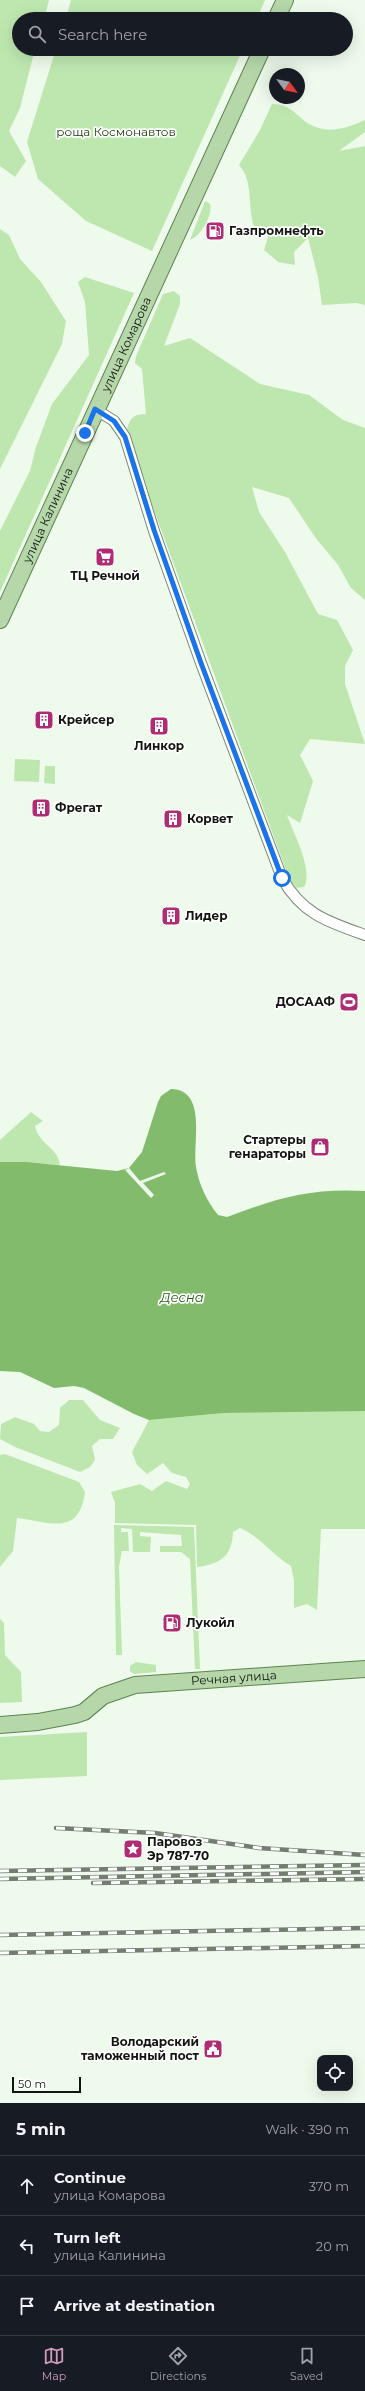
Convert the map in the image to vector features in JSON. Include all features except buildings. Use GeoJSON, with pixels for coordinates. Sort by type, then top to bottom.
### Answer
{"type":"FeatureCollection","features":[{"type":"Feature","properties":{"kind":"main road"},"geometry":{"type":"LineString","coordinates":[[279,12],[285,0]]}},
{"type":"Feature","properties":{"kind":"main road","name":"улица Комарова"},"geometry":{"type":"LineString","coordinates":[[95,409],[259,56]]}},
{"type":"Feature","properties":{"kind":"main road","name":"улица Калинина"},"geometry":{"type":"LineString","coordinates":[[0,620],[95,409]]}},
{"type":"Feature","properties":{"kind":"main road","name":"Речная улица"},"geometry":{"type":"LineString","coordinates":[[0,1725],[38,1722],[71,1717],[84,1712],[103,1696],[135,1685],[365,1669]]}},
{"type":"Feature","properties":{"kind":"main road","name":"Речная улица"},"geometry":{"type":"LineString","coordinates":[[0,1716],[57,1710],[70,1706],[95,1694],[103,1696]]}},
{"type":"Feature","properties":{"kind":"street"},"geometry":{"type":"LineString","coordinates":[[95,409],[114,421],[125,437],[154,530],[201,663],[282,878],[289,890],[304,907],[334,924],[365,935]]}},
{"type":"Feature","properties":{"kind":"green space"},"geometry":{"type":"Polygon","coordinates":[[[0,0],[49,0],[46,12],[12,12],[12,56],[33,56],[20,108],[9,131],[26,161],[15,177],[0,166],[0,0]]]}},
{"type":"Feature","properties":{"kind":"green space"},"geometry":{"type":"Polygon","coordinates":[[[71,0],[265,0],[260,12],[68,12],[71,0]]]}},
{"type":"Feature","properties":{"kind":"green space","name":"роща Космонавтов"},"geometry":{"type":"Polygon","coordinates":[[[54,56],[240,56],[152,251],[86,221],[38,179],[27,142],[54,56]]]}},
{"type":"Feature","properties":{"kind":"green space"},"geometry":{"type":"Polygon","coordinates":[[[272,104],[289,108],[309,124],[323,129],[330,130],[344,128],[365,120],[365,132],[339,151],[365,146],[365,305],[356,303],[322,305],[318,277],[308,238],[294,252],[295,265],[278,262],[264,250],[268,237],[265,233],[256,231],[251,215],[247,180],[239,165],[260,130],[272,104]]]}},
{"type":"Feature","properties":{"kind":"green space"},"geometry":{"type":"Polygon","coordinates":[[[205,201],[210,204],[210,214],[202,230],[190,240],[205,201]]]}},
{"type":"Feature","properties":{"kind":"green space"},"geometry":{"type":"Polygon","coordinates":[[[0,229],[9,235],[20,259],[41,282],[66,321],[62,344],[0,469],[0,229]]]}},
{"type":"Feature","properties":{"kind":"green space"},"geometry":{"type":"Polygon","coordinates":[[[85,277],[134,293],[0,592],[0,531],[30,471],[36,447],[52,404],[89,355],[85,302],[78,282],[85,277]]]}},
{"type":"Feature","properties":{"kind":"green space"},"geometry":{"type":"Polygon","coordinates":[[[174,291],[180,296],[180,304],[164,346],[190,338],[260,384],[309,395],[343,420],[365,428],[365,600],[351,588],[338,565],[315,537],[289,498],[252,487],[259,512],[285,552],[318,614],[337,620],[353,650],[345,666],[345,684],[365,744],[310,739],[300,755],[313,781],[300,823],[287,815],[305,862],[306,880],[304,887],[297,888],[290,881],[148,494],[127,429],[131,419],[139,415],[146,414],[142,369],[135,363],[136,356],[163,294],[174,291]]]}},
{"type":"Feature","properties":{"kind":"green space"},"geometry":{"type":"Polygon","coordinates":[[[15,759],[40,760],[39,782],[14,781],[15,759]]]}},
{"type":"Feature","properties":{"kind":"green space"},"geometry":{"type":"Polygon","coordinates":[[[45,766],[55,766],[55,784],[44,783],[45,766]]]}},
{"type":"Feature","properties":{"kind":"green space"},"geometry":{"type":"Polygon","coordinates":[[[31,1112],[43,1121],[35,1126],[37,1132],[40,1138],[56,1154],[60,1165],[0,1162],[0,1140],[31,1112]]]}},
{"type":"Feature","properties":{"kind":"green space"},"geometry":{"type":"Polygon","coordinates":[[[69,1400],[83,1400],[100,1420],[120,1428],[113,1439],[100,1439],[92,1446],[95,1460],[90,1467],[80,1472],[15,1447],[0,1439],[1,1424],[15,1417],[34,1424],[40,1431],[49,1432],[59,1425],[60,1408],[69,1400]]]}},
{"type":"Feature","properties":{"kind":"green space"},"geometry":{"type":"Polygon","coordinates":[[[310,1410],[365,1411],[365,1529],[321,1529],[317,1610],[307,1604],[294,1608],[294,1580],[291,1566],[284,1562],[254,1536],[240,1528],[233,1532],[230,1548],[223,1558],[212,1564],[197,1567],[196,1525],[115,1523],[115,1503],[111,1492],[140,1484],[152,1491],[166,1481],[187,1489],[190,1484],[186,1477],[172,1473],[163,1463],[147,1474],[137,1465],[132,1452],[149,1420],[224,1413],[310,1410]]]}},
{"type":"Feature","properties":{"kind":"green space"},"geometry":{"type":"Polygon","coordinates":[[[5,1454],[79,1482],[85,1492],[82,1506],[76,1516],[70,1521],[51,1523],[17,1518],[13,1551],[0,1567],[0,1455],[5,1454]]]}},
{"type":"Feature","properties":{"kind":"green space"},"geometry":{"type":"Polygon","coordinates":[[[114,1525],[194,1527],[200,1669],[195,1669],[190,1559],[181,1552],[160,1552],[160,1546],[182,1546],[181,1535],[140,1532],[140,1536],[151,1537],[150,1552],[133,1552],[132,1529],[121,1528],[121,1532],[128,1532],[129,1551],[122,1551],[119,1566],[122,1655],[116,1655],[114,1525]]]}},
{"type":"Feature","properties":{"kind":"green space"},"geometry":{"type":"Polygon","coordinates":[[[0,1619],[4,1623],[5,1655],[21,1672],[22,1702],[0,1703],[0,1619]]]}},
{"type":"Feature","properties":{"kind":"green space"},"geometry":{"type":"Polygon","coordinates":[[[136,1662],[156,1665],[156,1672],[134,1674],[130,1671],[130,1666],[136,1662]]]}},
{"type":"Feature","properties":{"kind":"green space"},"geometry":{"type":"Polygon","coordinates":[[[87,1732],[87,1776],[0,1780],[0,1737],[87,1732]]]}},
{"type":"Feature","properties":{"kind":"water","name":"Десна"},"geometry":{"type":"Polygon","coordinates":[[[171,1089],[183,1092],[190,1098],[194,1108],[196,1119],[195,1157],[197,1174],[210,1204],[218,1215],[227,1217],[262,1204],[311,1193],[346,1190],[365,1191],[365,1411],[224,1413],[149,1420],[134,1414],[84,1388],[74,1386],[54,1388],[20,1372],[0,1371],[0,1162],[26,1162],[117,1171],[129,1168],[142,1152],[161,1096],[171,1089]]]}},
{"type":"Feature","properties":{"kind":"pier"},"geometry":{"type":"Polygon","coordinates":[[[129,1168],[140,1181],[164,1172],[166,1174],[143,1183],[154,1195],[151,1198],[125,1170],[129,1168]]]}},
{"type":"Feature","properties":{"kind":"railway"},"geometry":{"type":"LineString","coordinates":[[56,1828],[155,1833],[259,1848],[365,1855]]}},
{"type":"Feature","properties":{"kind":"railway"},"geometry":{"type":"LineString","coordinates":[[0,1871],[365,1865]]}},
{"type":"Feature","properties":{"kind":"railway"},"geometry":{"type":"LineString","coordinates":[[0,1879],[365,1872]]}},
{"type":"Feature","properties":{"kind":"railway"},"geometry":{"type":"LineString","coordinates":[[93,1883],[365,1879]]}},
{"type":"Feature","properties":{"kind":"railway"},"geometry":{"type":"LineString","coordinates":[[0,1935],[365,1928]]}},
{"type":"Feature","properties":{"kind":"railway"},"geometry":{"type":"LineString","coordinates":[[0,1953],[365,1946]]}},
{"type":"Feature","properties":{"kind":"place","name":"Газпромнефть"},"geometry":{"type":"Point","coordinates":[215,231]}},
{"type":"Feature","properties":{"kind":"place","name":"ТЦ Речной"},"geometry":{"type":"Point","coordinates":[105,557]}},
{"type":"Feature","properties":{"kind":"place","name":"Крейсер"},"geometry":{"type":"Point","coordinates":[44,720]}},
{"type":"Feature","properties":{"kind":"place","name":"Линкор"},"geometry":{"type":"Point","coordinates":[159,726]}},
{"type":"Feature","properties":{"kind":"place","name":"Фрегат"},"geometry":{"type":"Point","coordinates":[41,808]}},
{"type":"Feature","properties":{"kind":"place","name":"Корвет"},"geometry":{"type":"Point","coordinates":[173,819]}},
{"type":"Feature","properties":{"kind":"place","name":"Лидер"},"geometry":{"type":"Point","coordinates":[171,916]}},
{"type":"Feature","properties":{"kind":"place","name":"ДОСААФ"},"geometry":{"type":"Point","coordinates":[349,1002]}},
{"type":"Feature","properties":{"kind":"place","name":"Стартеры генараторы"},"geometry":{"type":"Point","coordinates":[320,1147]}},
{"type":"Feature","properties":{"kind":"place","name":"Лукойл"},"geometry":{"type":"Point","coordinates":[172,1623]}},
{"type":"Feature","properties":{"kind":"place","name":"Паровоз Эр 787-70"},"geometry":{"type":"Point","coordinates":[133,1849]}},
{"type":"Feature","properties":{"kind":"place","name":"Володарский таможенный пост"},"geometry":{"type":"Point","coordinates":[213,2049]}},
{"type":"Feature","properties":{"kind":"route"},"geometry":{"type":"LineString","coordinates":[[85,433],[95,409],[112,418],[125,437],[154,530],[201,663],[236,761],[282,878]]}}]}
